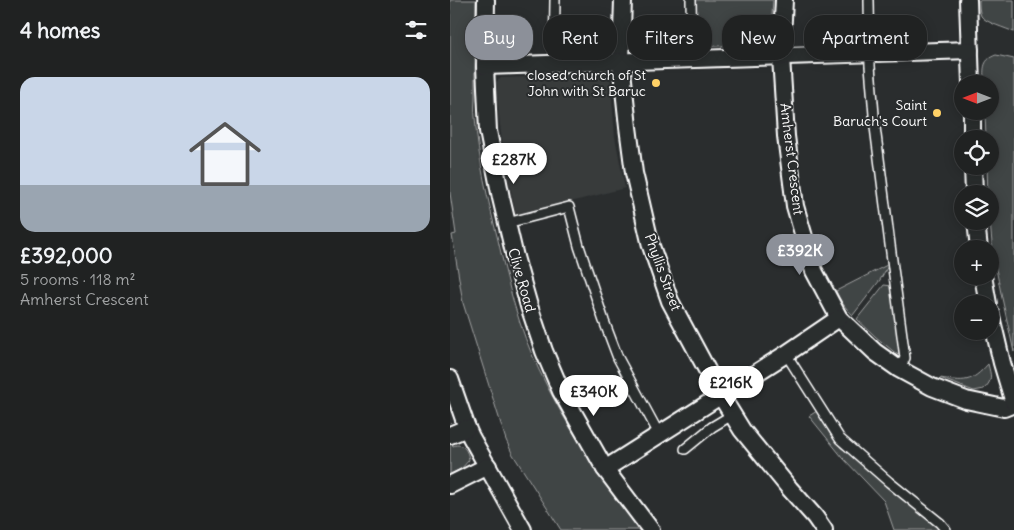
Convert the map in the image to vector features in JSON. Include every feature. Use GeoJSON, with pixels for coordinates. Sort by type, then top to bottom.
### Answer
{"type":"FeatureCollection","features":[{"type":"Feature","properties":{"kind":"street","name":"Clive Road"},"geometry":{"type":"LineString","coordinates":[[486,0],[485,66],[488,131],[515,257],[544,351],[561,391],[605,469],[651,530]]}},
{"type":"Feature","properties":{"kind":"street","name":"Phyllis Street"},"geometry":{"type":"LineString","coordinates":[[623,0],[621,61],[634,173],[651,246],[670,300],[721,396],[742,430],[824,530]]}},
{"type":"Feature","properties":{"kind":"street","name":"Amherst Crescent"},"geometry":{"type":"LineString","coordinates":[[783,15],[784,0]]}},
{"type":"Feature","properties":{"kind":"street"},"geometry":{"type":"LineString","coordinates":[[968,0],[971,75]]}},
{"type":"Feature","properties":{"kind":"street"},"geometry":{"type":"LineString","coordinates":[[927,52],[970,50]]}},
{"type":"Feature","properties":{"kind":"street"},"geometry":{"type":"LineString","coordinates":[[485,66],[656,60]]}},
{"type":"Feature","properties":{"kind":"street","name":"Amherst Crescent"},"geometry":{"type":"LineString","coordinates":[[782,60],[786,136],[795,206],[814,271],[839,318],[875,352],[899,369],[932,387],[966,400],[1004,408],[1014,403]]}},
{"type":"Feature","properties":{"kind":"street"},"geometry":{"type":"LineString","coordinates":[[605,469],[721,396],[839,318]]}},
{"type":"Feature","properties":{"kind":"street"},"geometry":{"type":"LineString","coordinates":[[997,340],[1014,403]]}},
{"type":"Feature","properties":{"kind":"street"},"geometry":{"type":"LineString","coordinates":[[450,379],[467,428],[523,530]]}},
{"type":"Feature","properties":{"kind":"street"},"geometry":{"type":"LineString","coordinates":[[450,435],[467,428]]}},
{"type":"Feature","properties":{"kind":"street"},"geometry":{"type":"LineString","coordinates":[[450,485],[488,466]]}},
{"type":"Feature","properties":{"kind":"lane"},"geometry":{"type":"LineString","coordinates":[[554,64],[555,0]]}},
{"type":"Feature","properties":{"kind":"lane"},"geometry":{"type":"LineString","coordinates":[[691,0],[691,15]]}},
{"type":"Feature","properties":{"kind":"lane"},"geometry":{"type":"LineString","coordinates":[[869,0],[869,15]]}},
{"type":"Feature","properties":{"kind":"lane"},"geometry":{"type":"LineString","coordinates":[[870,60],[875,127],[905,358],[899,369]]}},
{"type":"Feature","properties":{"kind":"lane"},"geometry":{"type":"LineString","coordinates":[[507,223],[569,207],[579,246],[615,351],[659,434]]}},
{"type":"Feature","properties":{"kind":"lane"},"geometry":{"type":"LineString","coordinates":[[786,354],[840,439],[946,530]]}},
{"type":"Feature","properties":{"kind":"lane"},"geometry":{"type":"LineString","coordinates":[[685,449],[712,427],[732,414]]}},
{"type":"Feature","properties":{"kind":"shaded area"},"geometry":{"type":"Polygon","coordinates":[[[450,0],[476,0],[476,15],[465,15],[465,60],[475,60],[475,112],[478,148],[487,195],[515,306],[532,354],[561,412],[639,530],[561,530],[512,453],[506,440],[463,303],[452,235],[456,234],[450,193],[450,0]]]}},
{"type":"Feature","properties":{"kind":"shaded area"},"geometry":{"type":"Polygon","coordinates":[[[694,0],[773,0],[772,15],[722,15],[722,46],[712,46],[712,15],[694,15],[694,0]]]}},
{"type":"Feature","properties":{"kind":"shaded area"},"geometry":{"type":"Polygon","coordinates":[[[979,0],[1014,0],[1014,32],[984,19],[981,16],[979,0]]]}},
{"type":"Feature","properties":{"kind":"shaded area"},"geometry":{"type":"Polygon","coordinates":[[[996,55],[1014,59],[1014,352],[999,283],[999,240],[992,240],[991,230],[999,230],[999,185],[988,185],[987,175],[999,175],[999,130],[986,130],[985,120],[999,120],[999,75],[984,75],[984,66],[991,57],[996,55]]]}},
{"type":"Feature","properties":{"kind":"shaded area"},"geometry":{"type":"Polygon","coordinates":[[[610,74],[615,137],[625,188],[516,216],[503,151],[496,82],[501,78],[610,74]]]}},
{"type":"Feature","properties":{"kind":"shaded area"},"geometry":{"type":"Polygon","coordinates":[[[889,264],[880,280],[853,315],[843,304],[836,291],[889,264]]]}},
{"type":"Feature","properties":{"kind":"shaded area"},"geometry":{"type":"Polygon","coordinates":[[[884,285],[892,286],[901,352],[898,355],[857,319],[884,285]]]}},
{"type":"Feature","properties":{"kind":"shaded area"},"geometry":{"type":"Polygon","coordinates":[[[988,364],[990,378],[989,383],[984,389],[974,391],[940,378],[967,380],[977,375],[988,364]]]}},
{"type":"Feature","properties":{"kind":"shaded area"},"geometry":{"type":"Polygon","coordinates":[[[817,411],[841,448],[852,454],[942,530],[894,530],[884,501],[843,458],[809,416],[817,411]]]}},
{"type":"Feature","properties":{"kind":"shaded area"},"geometry":{"type":"Polygon","coordinates":[[[450,443],[453,446],[462,446],[469,460],[461,469],[450,474],[450,443]]]}},
{"type":"Feature","properties":{"kind":"place","name":"closed church of St John with St Baruc"},"geometry":{"type":"Point","coordinates":[656,83]}},
{"type":"Feature","properties":{"kind":"place","name":"Saint Baruch's Court"},"geometry":{"type":"Point","coordinates":[937,113]}}]}
